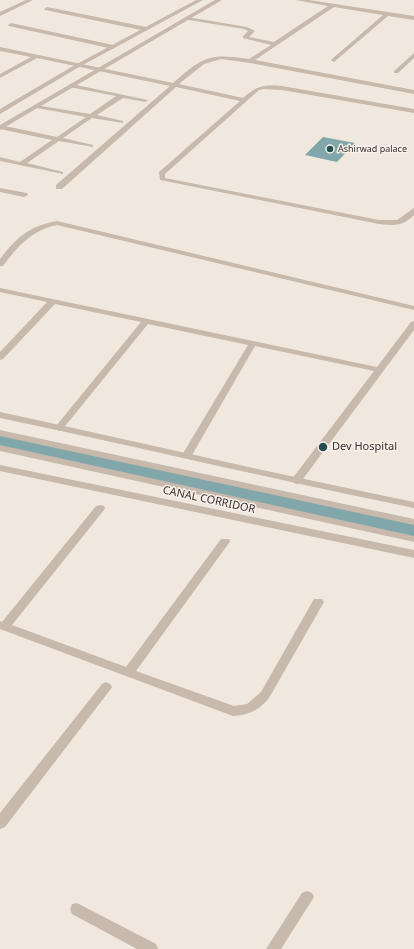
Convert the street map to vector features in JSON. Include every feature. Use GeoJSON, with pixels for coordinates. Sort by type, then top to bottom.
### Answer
{"type":"FeatureCollection","features":[{"type":"Feature","properties":{"kind":"street"},"geometry":{"type":"LineString","coordinates":[[0,14],[30,0]]}},
{"type":"Feature","properties":{"kind":"street"},"geometry":{"type":"LineString","coordinates":[[0,112],[77,66],[200,0]]}},
{"type":"Feature","properties":{"kind":"street"},"geometry":{"type":"LineString","coordinates":[[0,127],[219,0]]}},
{"type":"Feature","properties":{"kind":"street"},"geometry":{"type":"LineString","coordinates":[[299,0],[414,18]]}},
{"type":"Feature","properties":{"kind":"street"},"geometry":{"type":"LineString","coordinates":[[250,61],[332,5]]}},
{"type":"Feature","properties":{"kind":"street"},"geometry":{"type":"LineString","coordinates":[[47,9],[146,29]]}},
{"type":"Feature","properties":{"kind":"street"},"geometry":{"type":"LineString","coordinates":[[334,60],[387,14]]}},
{"type":"Feature","properties":{"kind":"street"},"geometry":{"type":"LineString","coordinates":[[189,18],[245,28],[252,31],[245,37],[276,44]]}},
{"type":"Feature","properties":{"kind":"street"},"geometry":{"type":"LineString","coordinates":[[11,25],[112,47]]}},
{"type":"Feature","properties":{"kind":"street"},"geometry":{"type":"LineString","coordinates":[[0,49],[245,100]]}},
{"type":"Feature","properties":{"kind":"street"},"geometry":{"type":"LineString","coordinates":[[396,72],[414,55]]}},
{"type":"Feature","properties":{"kind":"street"},"geometry":{"type":"LineString","coordinates":[[0,76],[35,57]]}},
{"type":"Feature","properties":{"kind":"street"},"geometry":{"type":"LineString","coordinates":[[59,187],[195,66],[212,58],[224,57],[250,61],[414,92]]}},
{"type":"Feature","properties":{"kind":"street"},"geometry":{"type":"LineString","coordinates":[[70,86],[145,100]]}},
{"type":"Feature","properties":{"kind":"street"},"geometry":{"type":"LineString","coordinates":[[414,111],[272,87],[257,89],[161,173],[162,178],[172,182],[378,222],[393,224],[400,223],[411,217],[414,210]]}},
{"type":"Feature","properties":{"kind":"street"},"geometry":{"type":"LineString","coordinates":[[20,164],[121,96]]}},
{"type":"Feature","properties":{"kind":"street"},"geometry":{"type":"LineString","coordinates":[[37,106],[121,122]]}},
{"type":"Feature","properties":{"kind":"street"},"geometry":{"type":"LineString","coordinates":[[0,127],[91,146]]}},
{"type":"Feature","properties":{"kind":"street"},"geometry":{"type":"LineString","coordinates":[[0,159],[61,172]]}},
{"type":"Feature","properties":{"kind":"street"},"geometry":{"type":"LineString","coordinates":[[0,190],[24,195]]}},
{"type":"Feature","properties":{"kind":"street"},"geometry":{"type":"LineString","coordinates":[[0,264],[16,245],[30,232],[45,224],[57,223],[414,308]]}},
{"type":"Feature","properties":{"kind":"street"},"geometry":{"type":"LineString","coordinates":[[0,290],[380,370]]}},
{"type":"Feature","properties":{"kind":"street"},"geometry":{"type":"LineString","coordinates":[[0,357],[53,301]]}},
{"type":"Feature","properties":{"kind":"street"},"geometry":{"type":"LineString","coordinates":[[59,428],[146,321]]}},
{"type":"Feature","properties":{"kind":"street"},"geometry":{"type":"LineString","coordinates":[[296,481],[414,324]]}},
{"type":"Feature","properties":{"kind":"street"},"geometry":{"type":"LineString","coordinates":[[188,454],[253,343]]}},
{"type":"Feature","properties":{"kind":"street"},"geometry":{"type":"LineString","coordinates":[[0,415],[188,454],[296,481],[414,505]]}},
{"type":"Feature","properties":{"kind":"street"},"geometry":{"type":"LineString","coordinates":[[0,433],[414,522]]}},
{"type":"Feature","properties":{"kind":"street"},"geometry":{"type":"LineString","coordinates":[[0,448],[414,539]]}},
{"type":"Feature","properties":{"kind":"street","name":"CANAL CORRIDOR"},"geometry":{"type":"LineString","coordinates":[[0,468],[414,554]]}},
{"type":"Feature","properties":{"kind":"street"},"geometry":{"type":"LineString","coordinates":[[100,508],[3,625],[233,711],[247,710],[257,704],[265,695],[318,602]]}},
{"type":"Feature","properties":{"kind":"street"},"geometry":{"type":"LineString","coordinates":[[129,672],[225,541]]}},
{"type":"Feature","properties":{"kind":"street"},"geometry":{"type":"LineString","coordinates":[[0,823],[106,687]]}},
{"type":"Feature","properties":{"kind":"street"},"geometry":{"type":"LineString","coordinates":[[273,949],[308,897]]}},
{"type":"Feature","properties":{"kind":"street"},"geometry":{"type":"LineString","coordinates":[[77,909],[150,949]]}},
{"type":"Feature","properties":{"kind":"water","name":"Ashirwad palace"},"geometry":{"type":"Polygon","coordinates":[[[323,137],[355,143],[337,162],[305,155],[323,137]]]}},
{"type":"Feature","properties":{"kind":"waterway"},"geometry":{"type":"LineString","coordinates":[[0,440],[414,532]]}},
{"type":"Feature","properties":{"kind":"place","name":"Ashirwad palace"},"geometry":{"type":"Point","coordinates":[330,149]}},
{"type":"Feature","properties":{"kind":"place","name":"Dev Hospital"},"geometry":{"type":"Point","coordinates":[323,447]}}]}
